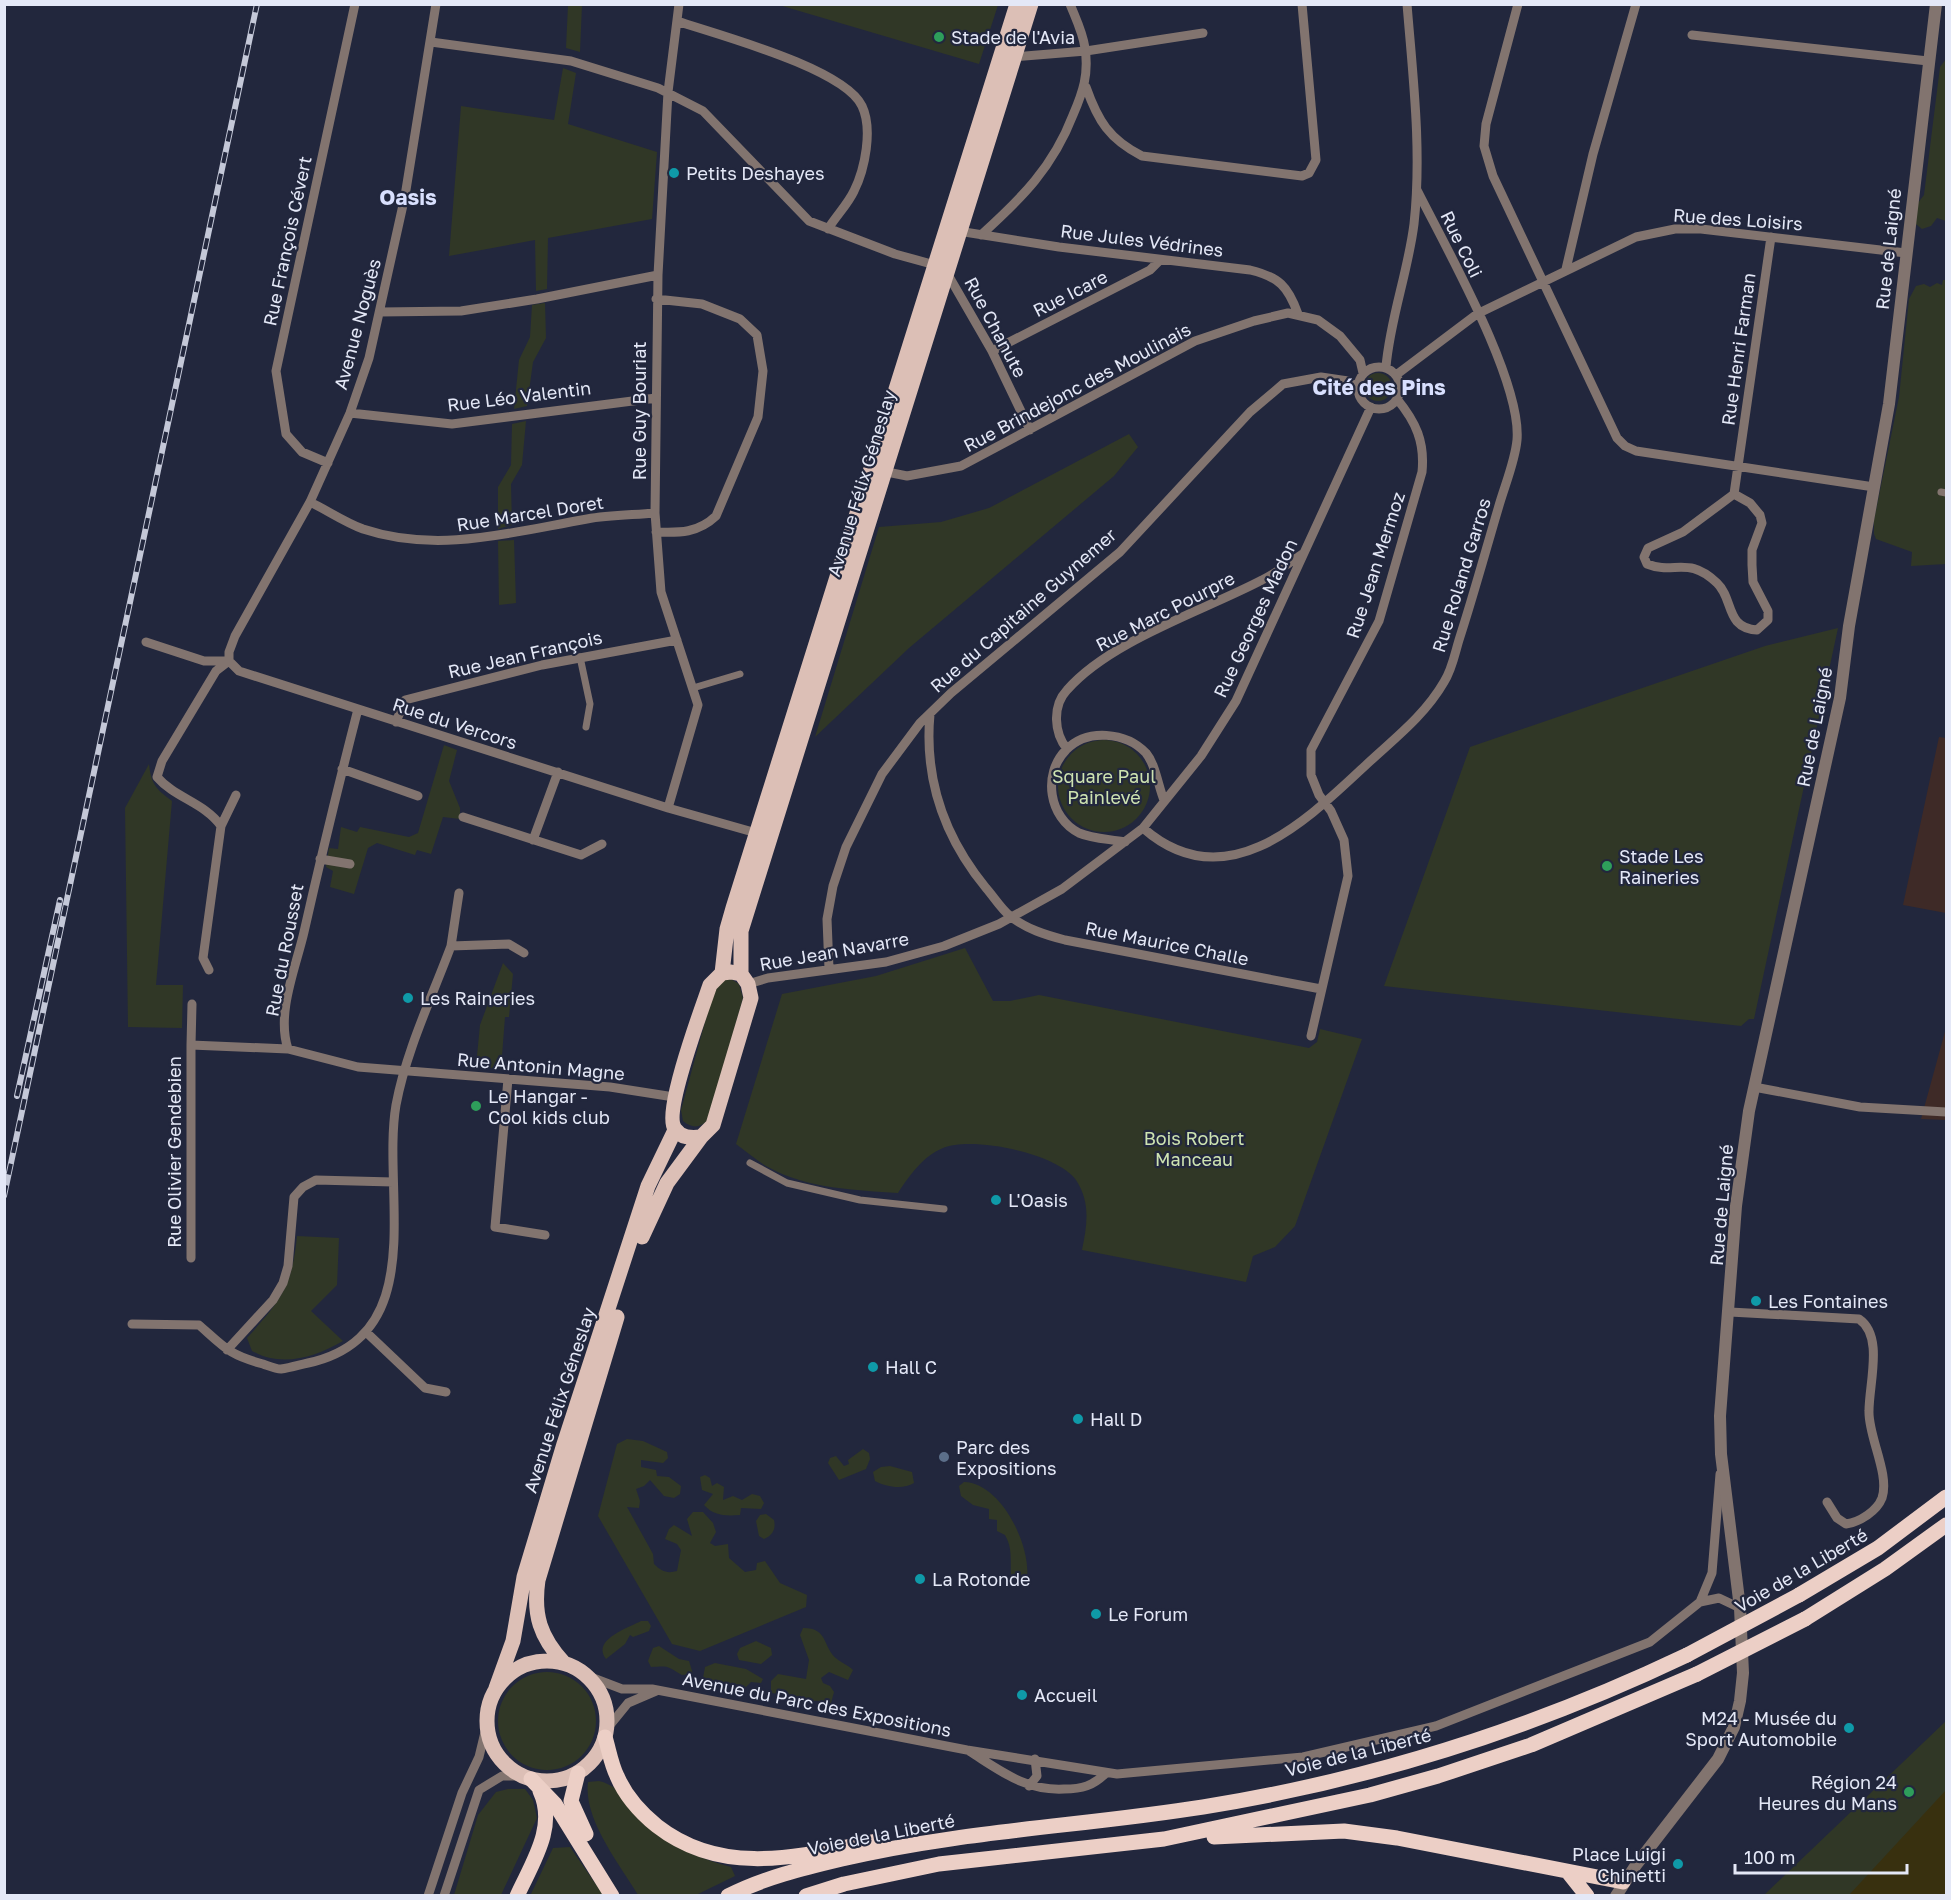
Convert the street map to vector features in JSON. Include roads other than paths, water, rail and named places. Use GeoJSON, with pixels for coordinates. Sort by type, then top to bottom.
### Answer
{"type":"FeatureCollection","features":[{"type":"Feature","properties":{"kind":"highway","name":"Voie de la Liberté"},"geometry":{"type":"LineString","coordinates":[[728,1896],[784,1875],[882,1850],[1008,1831],[1202,1807],[1302,1788],[1392,1766],[1463,1745],[1561,1710],[1687,1655],[1799,1595],[1878,1548],[1947,1497]]}},
{"type":"Feature","properties":{"kind":"highway"},"geometry":{"type":"LineString","coordinates":[[1164,1839],[1312,1809],[1438,1776],[1552,1737],[1697,1674],[1804,1619],[1885,1569],[1947,1525]]}},
{"type":"Feature","properties":{"kind":"highway"},"geometry":{"type":"LineString","coordinates":[[606,1734],[617,1777],[637,1806],[651,1821],[681,1842],[728,1858],[764,1860],[936,1832],[1008,1831]]}},
{"type":"Feature","properties":{"kind":"highway"},"geometry":{"type":"LineString","coordinates":[[578,1773],[572,1791],[574,1811],[623,1896]]}},
{"type":"Feature","properties":{"kind":"highway"},"geometry":{"type":"LineString","coordinates":[[517,1896],[540,1846],[546,1826],[545,1802],[526,1778]]}},
{"type":"Feature","properties":{"kind":"highway"},"geometry":{"type":"LineString","coordinates":[[526,1778],[555,1804],[612,1896]]}},
{"type":"Feature","properties":{"kind":"highway"},"geometry":{"type":"LineString","coordinates":[[806,1896],[844,1884],[939,1864],[1164,1839],[1344,1831],[1397,1838],[1568,1872],[1620,1889]]}},
{"type":"Feature","properties":{"kind":"highway"},"geometry":{"type":"LineString","coordinates":[[1568,1872],[1587,1896]]}},
{"type":"Feature","properties":{"kind":"main road","name":"Avenue Félix Géneslay"},"geometry":{"type":"LineString","coordinates":[[1008,56],[1017,4]]}},
{"type":"Feature","properties":{"kind":"main road","name":"Avenue Félix Géneslay"},"geometry":{"type":"LineString","coordinates":[[564,1663],[548,1645],[538,1623],[535,1599],[542,1560],[644,1230],[672,1175],[700,1137],[712,1125],[730,1069],[751,998],[744,979],[741,931],[764,835],[1008,56],[1031,4]]}},
{"type":"Feature","properties":{"kind":"main road","name":"Avenue Félix Géneslay"},"geometry":{"type":"LineString","coordinates":[[722,973],[727,929],[764,835]]}},
{"type":"Feature","properties":{"kind":"main road"},"geometry":{"type":"LineString","coordinates":[[700,1137],[682,1136],[675,1130],[670,1115],[674,1097],[710,985],[722,973],[744,979]]}},
{"type":"Feature","properties":{"kind":"main road","name":"Avenue Félix Géneslay"},"geometry":{"type":"LineString","coordinates":[[496,1688],[513,1641],[524,1577],[564,1444],[648,1186],[675,1130]]}},
{"type":"Feature","properties":{"kind":"main road"},"geometry":{"type":"LineString","coordinates":[[545,1660],[564,1663],[588,1677],[600,1692],[606,1734],[599,1751],[578,1773],[563,1779],[526,1778],[504,1764],[492,1748],[486,1728],[488,1707],[496,1688],[509,1674],[526,1664],[545,1660]]}},
{"type":"Feature","properties":{"kind":"street","name":"Rue François Cévert"},"geometry":{"type":"LineString","coordinates":[[328,463],[302,452],[286,434],[276,371],[355,4]]}},
{"type":"Feature","properties":{"kind":"street","name":"Avenue Noguès"},"geometry":{"type":"LineString","coordinates":[[229,661],[229,652],[235,636],[310,502],[350,413],[369,358],[405,196],[436,4]]}},
{"type":"Feature","properties":{"kind":"street","name":"Rue Guy Bouriat"},"geometry":{"type":"LineString","coordinates":[[668,808],[698,705],[661,592],[655,513],[657,275],[669,92],[679,4]]}},
{"type":"Feature","properties":{"kind":"street"},"geometry":{"type":"LineString","coordinates":[[981,235],[1031,188],[1051,163],[1062,144],[1086,87],[1086,51],[1070,4]]}},
{"type":"Feature","properties":{"kind":"street"},"geometry":{"type":"LineString","coordinates":[[1086,87],[1103,127],[1127,148],[1142,156],[1294,177],[1309,173],[1316,160],[1302,4]]}},
{"type":"Feature","properties":{"kind":"street"},"geometry":{"type":"LineString","coordinates":[[1386,368],[1404,284],[1417,190],[1418,149],[1407,4]]}},
{"type":"Feature","properties":{"kind":"street"},"geometry":{"type":"LineString","coordinates":[[1518,4],[1486,124],[1484,146],[1492,176],[1617,438],[1625,446],[1636,451],[1874,487]]}},
{"type":"Feature","properties":{"kind":"street"},"geometry":{"type":"LineString","coordinates":[[1566,269],[1593,154],[1636,4]]}},
{"type":"Feature","properties":{"kind":"street","name":"Rue de Laigné"},"geometry":{"type":"LineString","coordinates":[[1620,1889],[1701,1784],[1718,1759],[1734,1727],[1743,1673],[1740,1608],[1721,1454],[1720,1416],[1730,1312],[1736,1206],[1754,1087],[1840,698],[1849,626],[1888,404],[1936,4]]}},
{"type":"Feature","properties":{"kind":"street"},"geometry":{"type":"LineString","coordinates":[[677,21],[779,55],[844,85],[862,106],[868,143],[855,190],[828,229]]}},
{"type":"Feature","properties":{"kind":"street"},"geometry":{"type":"LineString","coordinates":[[1008,56],[1086,51],[1203,33]]}},
{"type":"Feature","properties":{"kind":"street"},"geometry":{"type":"LineString","coordinates":[[1692,35],[1928,61]]}},
{"type":"Feature","properties":{"kind":"street"},"geometry":{"type":"LineString","coordinates":[[431,42],[571,61],[669,92],[703,111],[790,204],[809,221],[941,269]]}},
{"type":"Feature","properties":{"kind":"street","name":"Rue Coli"},"geometry":{"type":"LineString","coordinates":[[1417,190],[1477,314]]}},
{"type":"Feature","properties":{"kind":"street","name":"Rue des Loisirs"},"geometry":{"type":"LineString","coordinates":[[1396,375],[1477,314],[1636,237],[1659,231],[1701,229],[1906,253]]}},
{"type":"Feature","properties":{"kind":"street","name":"Rue Jules Védrines"},"geometry":{"type":"LineString","coordinates":[[953,230],[1274,275],[1288,291],[1298,314]]}},
{"type":"Feature","properties":{"kind":"street","name":"Rue Henri Farman"},"geometry":{"type":"LineString","coordinates":[[1734,494],[1771,237]]}},
{"type":"Feature","properties":{"kind":"street","name":"Rue Icare"},"geometry":{"type":"LineString","coordinates":[[992,351],[1150,270],[1160,260]]}},
{"type":"Feature","properties":{"kind":"street","name":"Rue Chanute"},"geometry":{"type":"LineString","coordinates":[[941,269],[992,351],[1030,430]]}},
{"type":"Feature","properties":{"kind":"street"},"geometry":{"type":"LineString","coordinates":[[380,312],[461,311],[537,299],[657,275]]}},
{"type":"Feature","properties":{"kind":"street"},"geometry":{"type":"LineString","coordinates":[[656,532],[683,533],[704,527],[716,516],[758,417],[763,371],[757,335],[740,319],[702,304],[657,299]]}},
{"type":"Feature","properties":{"kind":"street","name":"Rue Brindejonc des Moulinais"},"geometry":{"type":"LineString","coordinates":[[878,469],[907,476],[961,466],[1195,341],[1254,321],[1288,313],[1318,320],[1340,336],[1360,360],[1363,373]]}},
{"type":"Feature","properties":{"kind":"street","name":"Rue Roland Garros"},"geometry":{"type":"LineString","coordinates":[[1143,828],[1158,840],[1176,849],[1200,856],[1226,856],[1258,849],[1287,834],[1325,804],[1424,712],[1446,680],[1471,605],[1517,440],[1516,409],[1503,370],[1477,314]]}},
{"type":"Feature","properties":{"kind":"street"},"geometry":{"type":"LineString","coordinates":[[1374,367],[1386,368],[1396,375],[1400,383],[1397,399],[1382,409],[1371,407],[1361,400],[1357,387],[1363,373],[1374,367]]}},
{"type":"Feature","properties":{"kind":"street","name":"Rue du Capitaine Guynemer"},"geometry":{"type":"LineString","coordinates":[[829,969],[827,919],[833,886],[846,847],[882,774],[910,735],[951,693],[1120,552],[1250,412],[1283,384],[1321,377],[1348,381],[1357,387]]}},
{"type":"Feature","properties":{"kind":"street","name":"Rue Léo Valentin"},"geometry":{"type":"LineString","coordinates":[[350,413],[453,424],[656,398]]}},
{"type":"Feature","properties":{"kind":"street","name":"Rue Jean Mermoz"},"geometry":{"type":"LineString","coordinates":[[1311,1036],[1348,876],[1344,840],[1311,775],[1311,750],[1379,621],[1422,472],[1424,454],[1419,432],[1407,410],[1397,399]]}},
{"type":"Feature","properties":{"kind":"street","name":"Rue Georges Madon"},"geometry":{"type":"LineString","coordinates":[[1143,828],[1201,756],[1236,701],[1371,407]]}},
{"type":"Feature","properties":{"kind":"street"},"geometry":{"type":"LineString","coordinates":[[1734,494],[1750,503],[1761,515],[1761,523],[1752,550],[1753,582],[1768,611],[1768,620],[1757,630],[1743,627],[1733,616],[1720,585],[1707,574],[1691,567],[1669,566],[1658,569],[1647,564],[1644,556],[1648,548],[1683,532],[1734,494]]}},
{"type":"Feature","properties":{"kind":"street","name":"Rue Marcel Doret"},"geometry":{"type":"LineString","coordinates":[[310,502],[362,528],[406,539],[452,542],[503,536],[590,518],[655,513]]}},
{"type":"Feature","properties":{"kind":"street","name":"Rue Marc Pourpre"},"geometry":{"type":"LineString","coordinates":[[1067,749],[1057,730],[1059,705],[1065,691],[1082,676],[1146,635],[1264,580],[1305,552]]}},
{"type":"Feature","properties":{"kind":"street","name":"Rue Jean François"},"geometry":{"type":"LineString","coordinates":[[396,722],[405,700],[580,657],[677,640]]}},
{"type":"Feature","properties":{"kind":"street","name":"Rue du Vercors"},"geometry":{"type":"LineString","coordinates":[[146,642],[204,661],[229,661],[239,671],[668,808],[764,835]]}},
{"type":"Feature","properties":{"kind":"street"},"geometry":{"type":"LineString","coordinates":[[580,657],[590,704],[586,727]]}},
{"type":"Feature","properties":{"kind":"street"},"geometry":{"type":"LineString","coordinates":[[221,826],[213,815],[165,787],[157,777],[162,761],[216,671],[229,661]]}},
{"type":"Feature","properties":{"kind":"street"},"geometry":{"type":"LineString","coordinates":[[693,688],[740,674]]}},
{"type":"Feature","properties":{"kind":"street","name":"Rue du Rousset"},"geometry":{"type":"LineString","coordinates":[[288,1049],[285,1039],[286,1008],[320,859],[358,709]]}},
{"type":"Feature","properties":{"kind":"street","name":"Rue Maurice Challe"},"geometry":{"type":"LineString","coordinates":[[930,714],[929,764],[941,816],[972,871],[1011,917],[1036,932],[1065,940],[1321,989]]}},
{"type":"Feature","properties":{"kind":"street"},"geometry":{"type":"LineString","coordinates":[[1125,842],[1080,833],[1061,819],[1053,804],[1052,789],[1054,776],[1067,749],[1084,739],[1098,735],[1131,741],[1145,753],[1152,763],[1164,800]]}},
{"type":"Feature","properties":{"kind":"street"},"geometry":{"type":"LineString","coordinates":[[342,769],[418,796]]}},
{"type":"Feature","properties":{"kind":"street"},"geometry":{"type":"LineString","coordinates":[[533,840],[558,772]]}},
{"type":"Feature","properties":{"kind":"street"},"geometry":{"type":"LineString","coordinates":[[209,970],[203,958],[221,826],[236,795]]}},
{"type":"Feature","properties":{"kind":"street"},"geometry":{"type":"LineString","coordinates":[[463,817],[581,855],[602,844]]}},
{"type":"Feature","properties":{"kind":"street","name":"Rue Jean Navarre"},"geometry":{"type":"LineString","coordinates":[[744,979],[768,978],[886,962],[944,946],[1011,917],[1062,889],[1143,828]]}},
{"type":"Feature","properties":{"kind":"street"},"geometry":{"type":"LineString","coordinates":[[320,859],[350,864]]}},
{"type":"Feature","properties":{"kind":"street"},"geometry":{"type":"LineString","coordinates":[[132,1324],[199,1325],[234,1356],[279,1369],[328,1359],[366,1332],[387,1295],[395,1261],[392,1135],[404,1071],[451,946],[459,893]]}},
{"type":"Feature","properties":{"kind":"street"},"geometry":{"type":"LineString","coordinates":[[451,946],[509,944],[524,953]]}},
{"type":"Feature","properties":{"kind":"street","name":"Rue Olivier Gendebien"},"geometry":{"type":"LineString","coordinates":[[191,1258],[190,1045],[192,1004]]}},
{"type":"Feature","properties":{"kind":"street","name":"Rue Olivier Gendebien"},"geometry":{"type":"LineString","coordinates":[[190,1045],[288,1049],[358,1067],[404,1071]]}},
{"type":"Feature","properties":{"kind":"street","name":"Rue Antonin Magne"},"geometry":{"type":"LineString","coordinates":[[404,1071],[610,1087],[674,1097]]}},
{"type":"Feature","properties":{"kind":"street"},"geometry":{"type":"LineString","coordinates":[[508,1079],[495,1227],[545,1235]]}},
{"type":"Feature","properties":{"kind":"street"},"geometry":{"type":"LineString","coordinates":[[1754,1087],[1860,1107],[1947,1112]]}},
{"type":"Feature","properties":{"kind":"street"},"geometry":{"type":"LineString","coordinates":[[750,1163],[787,1183],[860,1200],[944,1209]]}},
{"type":"Feature","properties":{"kind":"street"},"geometry":{"type":"LineString","coordinates":[[227,1350],[273,1299],[283,1283],[288,1266],[294,1197],[303,1187],[316,1180],[393,1182]]}},
{"type":"Feature","properties":{"kind":"street"},"geometry":{"type":"LineString","coordinates":[[1730,1312],[1858,1319],[1868,1325],[1873,1337],[1868,1414],[1883,1483],[1882,1498],[1869,1514],[1856,1523],[1846,1524],[1837,1518],[1827,1502]]}},
{"type":"Feature","properties":{"kind":"street"},"geometry":{"type":"LineString","coordinates":[[366,1332],[425,1388],[446,1392]]}},
{"type":"Feature","properties":{"kind":"street","name":"Avenue du Parc des Expositions"},"geometry":{"type":"LineString","coordinates":[[588,1677],[622,1689],[661,1691],[967,1750],[1035,1759],[1106,1773],[1128,1774],[1303,1757],[1436,1726],[1650,1642],[1700,1602],[1712,1573],[1721,1454]]}},
{"type":"Feature","properties":{"kind":"street"},"geometry":{"type":"LineString","coordinates":[[1700,1602],[1719,1598],[1740,1608]]}},
{"type":"Feature","properties":{"kind":"street","name":"Avenue du Parc des Expositions"},"geometry":{"type":"LineString","coordinates":[[606,1734],[628,1703],[647,1693],[661,1691]]}},
{"type":"Feature","properties":{"kind":"street"},"geometry":{"type":"LineString","coordinates":[[428,1896],[462,1793],[479,1757],[486,1728]]}},
{"type":"Feature","properties":{"kind":"street","name":"Avenue du Parc des Expositions"},"geometry":{"type":"LineString","coordinates":[[967,1750],[1029,1786],[1044,1790],[1083,1788],[1106,1773]]}},
{"type":"Feature","properties":{"kind":"street"},"geometry":{"type":"LineString","coordinates":[[1029,1786],[1037,1776],[1035,1759]]}},
{"type":"Feature","properties":{"kind":"street"},"geometry":{"type":"LineString","coordinates":[[444,1896],[479,1790],[502,1776],[526,1778]]}},
{"type":"Feature","properties":{"kind":"railway"},"geometry":{"type":"LineString","coordinates":[[4,1196],[257,4]]}},
{"type":"Feature","properties":{"kind":"railway"},"geometry":{"type":"LineString","coordinates":[[17,1096],[60,900]]}},
{"type":"Feature","properties":{"kind":"place","name":"Stade de l'Avia"},"geometry":{"type":"Point","coordinates":[939,37]}},
{"type":"Feature","properties":{"kind":"place","name":"Petits Deshayes"},"geometry":{"type":"Point","coordinates":[674,173]}},
{"type":"Feature","properties":{"kind":"place","name":"Stade Les Raineries"},"geometry":{"type":"Point","coordinates":[1607,866]}},
{"type":"Feature","properties":{"kind":"place","name":"Les Raineries"},"geometry":{"type":"Point","coordinates":[408,998]}},
{"type":"Feature","properties":{"kind":"place","name":"Le Hangar - Cool kids club"},"geometry":{"type":"Point","coordinates":[476,1106]}},
{"type":"Feature","properties":{"kind":"place","name":"L'Oasis"},"geometry":{"type":"Point","coordinates":[996,1200]}},
{"type":"Feature","properties":{"kind":"place","name":"Les Fontaines"},"geometry":{"type":"Point","coordinates":[1756,1301]}},
{"type":"Feature","properties":{"kind":"place","name":"Hall C"},"geometry":{"type":"Point","coordinates":[873,1367]}},
{"type":"Feature","properties":{"kind":"place","name":"Hall D"},"geometry":{"type":"Point","coordinates":[1078,1419]}},
{"type":"Feature","properties":{"kind":"place","name":"Parc des Expositions"},"geometry":{"type":"Point","coordinates":[944,1457]}},
{"type":"Feature","properties":{"kind":"place","name":"La Rotonde"},"geometry":{"type":"Point","coordinates":[920,1579]}},
{"type":"Feature","properties":{"kind":"place","name":"Le Forum"},"geometry":{"type":"Point","coordinates":[1096,1614]}},
{"type":"Feature","properties":{"kind":"place","name":"Accueil"},"geometry":{"type":"Point","coordinates":[1022,1695]}},
{"type":"Feature","properties":{"kind":"place","name":"M24 - Musée du Sport Automobile"},"geometry":{"type":"Point","coordinates":[1849,1728]}},
{"type":"Feature","properties":{"kind":"place","name":"Région 24 Heures du Mans"},"geometry":{"type":"Point","coordinates":[1909,1792]}},
{"type":"Feature","properties":{"kind":"place","name":"Place Luigi Chinetti"},"geometry":{"type":"Point","coordinates":[1678,1864]}},
{"type":"Feature","properties":{"kind":"district","name":"Oasis"},"geometry":{"type":"Point","coordinates":[408,197]}},
{"type":"Feature","properties":{"kind":"district","name":"Cité des Pins"},"geometry":{"type":"Point","coordinates":[1379,387]}},
{"type":"Feature","properties":{"kind":"park label","name":"Square Paul Painlevé"},"geometry":{"type":"Point","coordinates":[1104,786]}},
{"type":"Feature","properties":{"kind":"park label","name":"Bois Robert Manceau"},"geometry":{"type":"Point","coordinates":[1194,1148]}}]}
